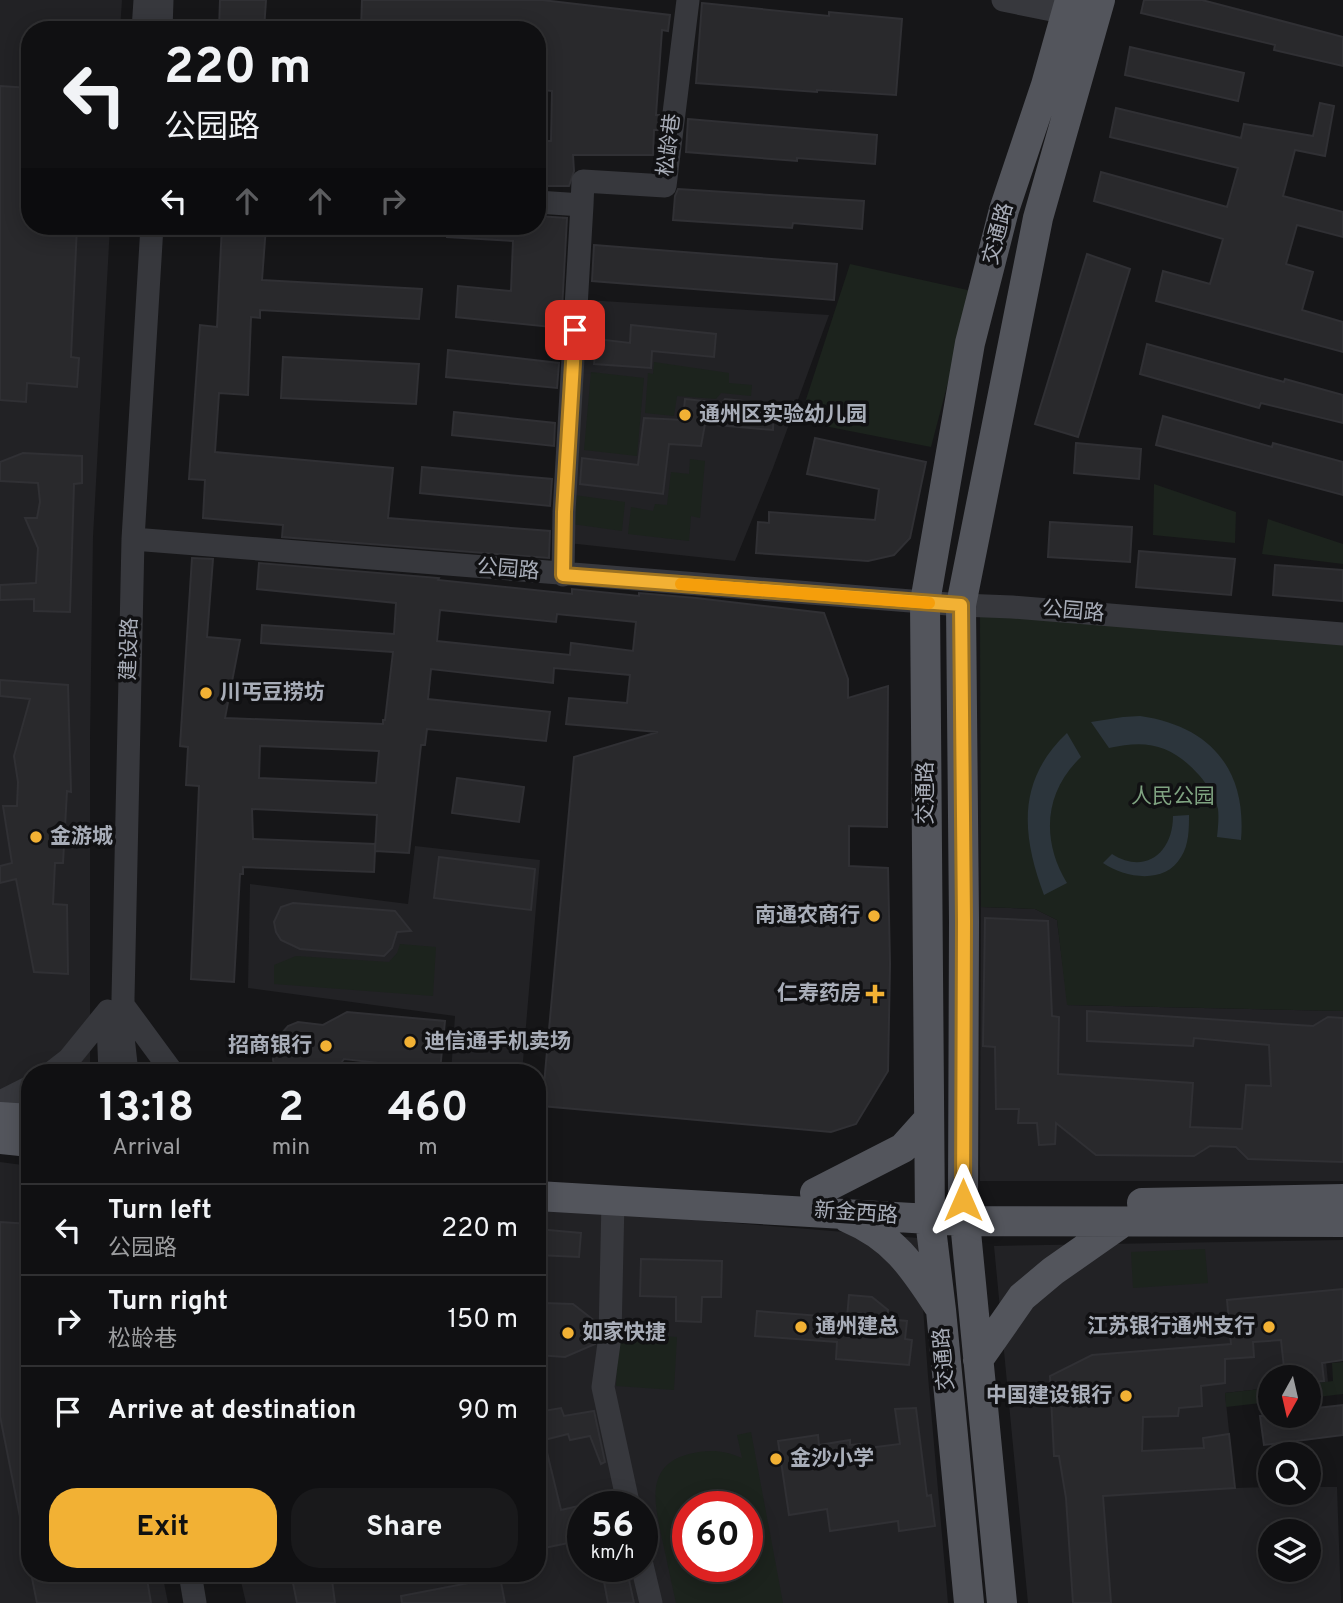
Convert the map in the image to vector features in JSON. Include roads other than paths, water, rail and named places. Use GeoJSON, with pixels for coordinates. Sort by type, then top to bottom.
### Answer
{"type":"FeatureCollection","features":[{"type":"Feature","properties":{"kind":"main road","name":"交通路"},"geometry":{"type":"LineString","coordinates":[[1002,1603],[964,1211],[961,605],[1038,218],[1100,0]]}},
{"type":"Feature","properties":{"kind":"main road","name":"交通路"},"geometry":{"type":"LineString","coordinates":[[969,1603],[930,1209],[925,602],[970,343],[1004,211],[1068,7]]}},
{"type":"Feature","properties":{"kind":"main road"},"geometry":{"type":"LineString","coordinates":[[0,1117],[21,1136]]}},
{"type":"Feature","properties":{"kind":"main road"},"geometry":{"type":"LineString","coordinates":[[929,1119],[903,1148],[825,1203],[866,1226],[900,1251],[941,1310]]}},
{"type":"Feature","properties":{"kind":"main road","name":"新金西路"},"geometry":{"type":"LineString","coordinates":[[546,1180],[825,1203],[1123,1222],[1343,1222]]}},
{"type":"Feature","properties":{"kind":"main road","name":"新金西路"},"geometry":{"type":"LineString","coordinates":[[546,1197],[614,1201],[825,1203]]}},
{"type":"Feature","properties":{"kind":"main road","name":"新金西路"},"geometry":{"type":"LineString","coordinates":[[964,1211],[1070,1204],[1343,1199]]}},
{"type":"Feature","properties":{"kind":"main road"},"geometry":{"type":"LineString","coordinates":[[978,1360],[1022,1297],[1123,1222]]}},
{"type":"Feature","properties":{"kind":"street"},"geometry":{"type":"LineString","coordinates":[[144,21],[145,0]]}},
{"type":"Feature","properties":{"kind":"street"},"geometry":{"type":"LineString","coordinates":[[161,21],[162,0]]}},
{"type":"Feature","properties":{"kind":"street","name":"松龄巷"},"geometry":{"type":"LineString","coordinates":[[563,575],[564,512],[583,181],[665,186],[688,0]]}},
{"type":"Feature","properties":{"kind":"street"},"geometry":{"type":"LineString","coordinates":[[1003,0],[1068,7]]}},
{"type":"Feature","properties":{"kind":"street"},"geometry":{"type":"LineString","coordinates":[[546,203],[583,205]]}},
{"type":"Feature","properties":{"kind":"street","name":"建设路"},"geometry":{"type":"LineString","coordinates":[[126,1064],[116,1008],[120,543],[137,235]]}},
{"type":"Feature","properties":{"kind":"street","name":"建设路"},"geometry":{"type":"LineString","coordinates":[[111,1064],[116,1008],[126,778],[133,539],[151,235]]}},
{"type":"Feature","properties":{"kind":"street","name":"公园路"},"geometry":{"type":"LineString","coordinates":[[133,539],[563,575],[1343,634]]}},
{"type":"Feature","properties":{"kind":"street"},"geometry":{"type":"LineString","coordinates":[[63,1064],[116,1008],[165,1064]]}},
{"type":"Feature","properties":{"kind":"street"},"geometry":{"type":"LineString","coordinates":[[0,1102],[21,1092]]}},
{"type":"Feature","properties":{"kind":"street"},"geometry":{"type":"LineString","coordinates":[[614,1201],[610,1336],[603,1387],[626,1491]]}},
{"type":"Feature","properties":{"kind":"street"},"geometry":{"type":"LineString","coordinates":[[192,1582],[195,1603]]}},
{"type":"Feature","properties":{"kind":"street"},"geometry":{"type":"LineString","coordinates":[[206,1582],[210,1603]]}},
{"type":"Feature","properties":{"kind":"street"},"geometry":{"type":"LineString","coordinates":[[646,1582],[651,1603]]}},
{"type":"Feature","properties":{"kind":"place","name":"通州区实验幼儿园"},"geometry":{"type":"Point","coordinates":[685,415]}},
{"type":"Feature","properties":{"kind":"place","name":"川丐豆捞坊"},"geometry":{"type":"Point","coordinates":[206,693]}},
{"type":"Feature","properties":{"kind":"place","name":"金游城"},"geometry":{"type":"Point","coordinates":[36,837]}},
{"type":"Feature","properties":{"kind":"place","name":"南通农商行"},"geometry":{"type":"Point","coordinates":[874,916]}},
{"type":"Feature","properties":{"kind":"place","name":"仁寿药房"},"geometry":{"type":"Point","coordinates":[875,994]}},
{"type":"Feature","properties":{"kind":"place","name":"迪信通手机卖场"},"geometry":{"type":"Point","coordinates":[410,1042]}},
{"type":"Feature","properties":{"kind":"place","name":"招商银行"},"geometry":{"type":"Point","coordinates":[326,1046]}},
{"type":"Feature","properties":{"kind":"place","name":"通州建总"},"geometry":{"type":"Point","coordinates":[801,1327]}},
{"type":"Feature","properties":{"kind":"place","name":"江苏银行通州支行"},"geometry":{"type":"Point","coordinates":[1269,1327]}},
{"type":"Feature","properties":{"kind":"place","name":"如家快捷"},"geometry":{"type":"Point","coordinates":[568,1333]}},
{"type":"Feature","properties":{"kind":"place","name":"中国建设银行"},"geometry":{"type":"Point","coordinates":[1126,1396]}},
{"type":"Feature","properties":{"kind":"place","name":"金沙小学"},"geometry":{"type":"Point","coordinates":[776,1459]}},
{"type":"Feature","properties":{"kind":"park label","name":"人民公园"},"geometry":{"type":"Point","coordinates":[1173,797]}}]}
